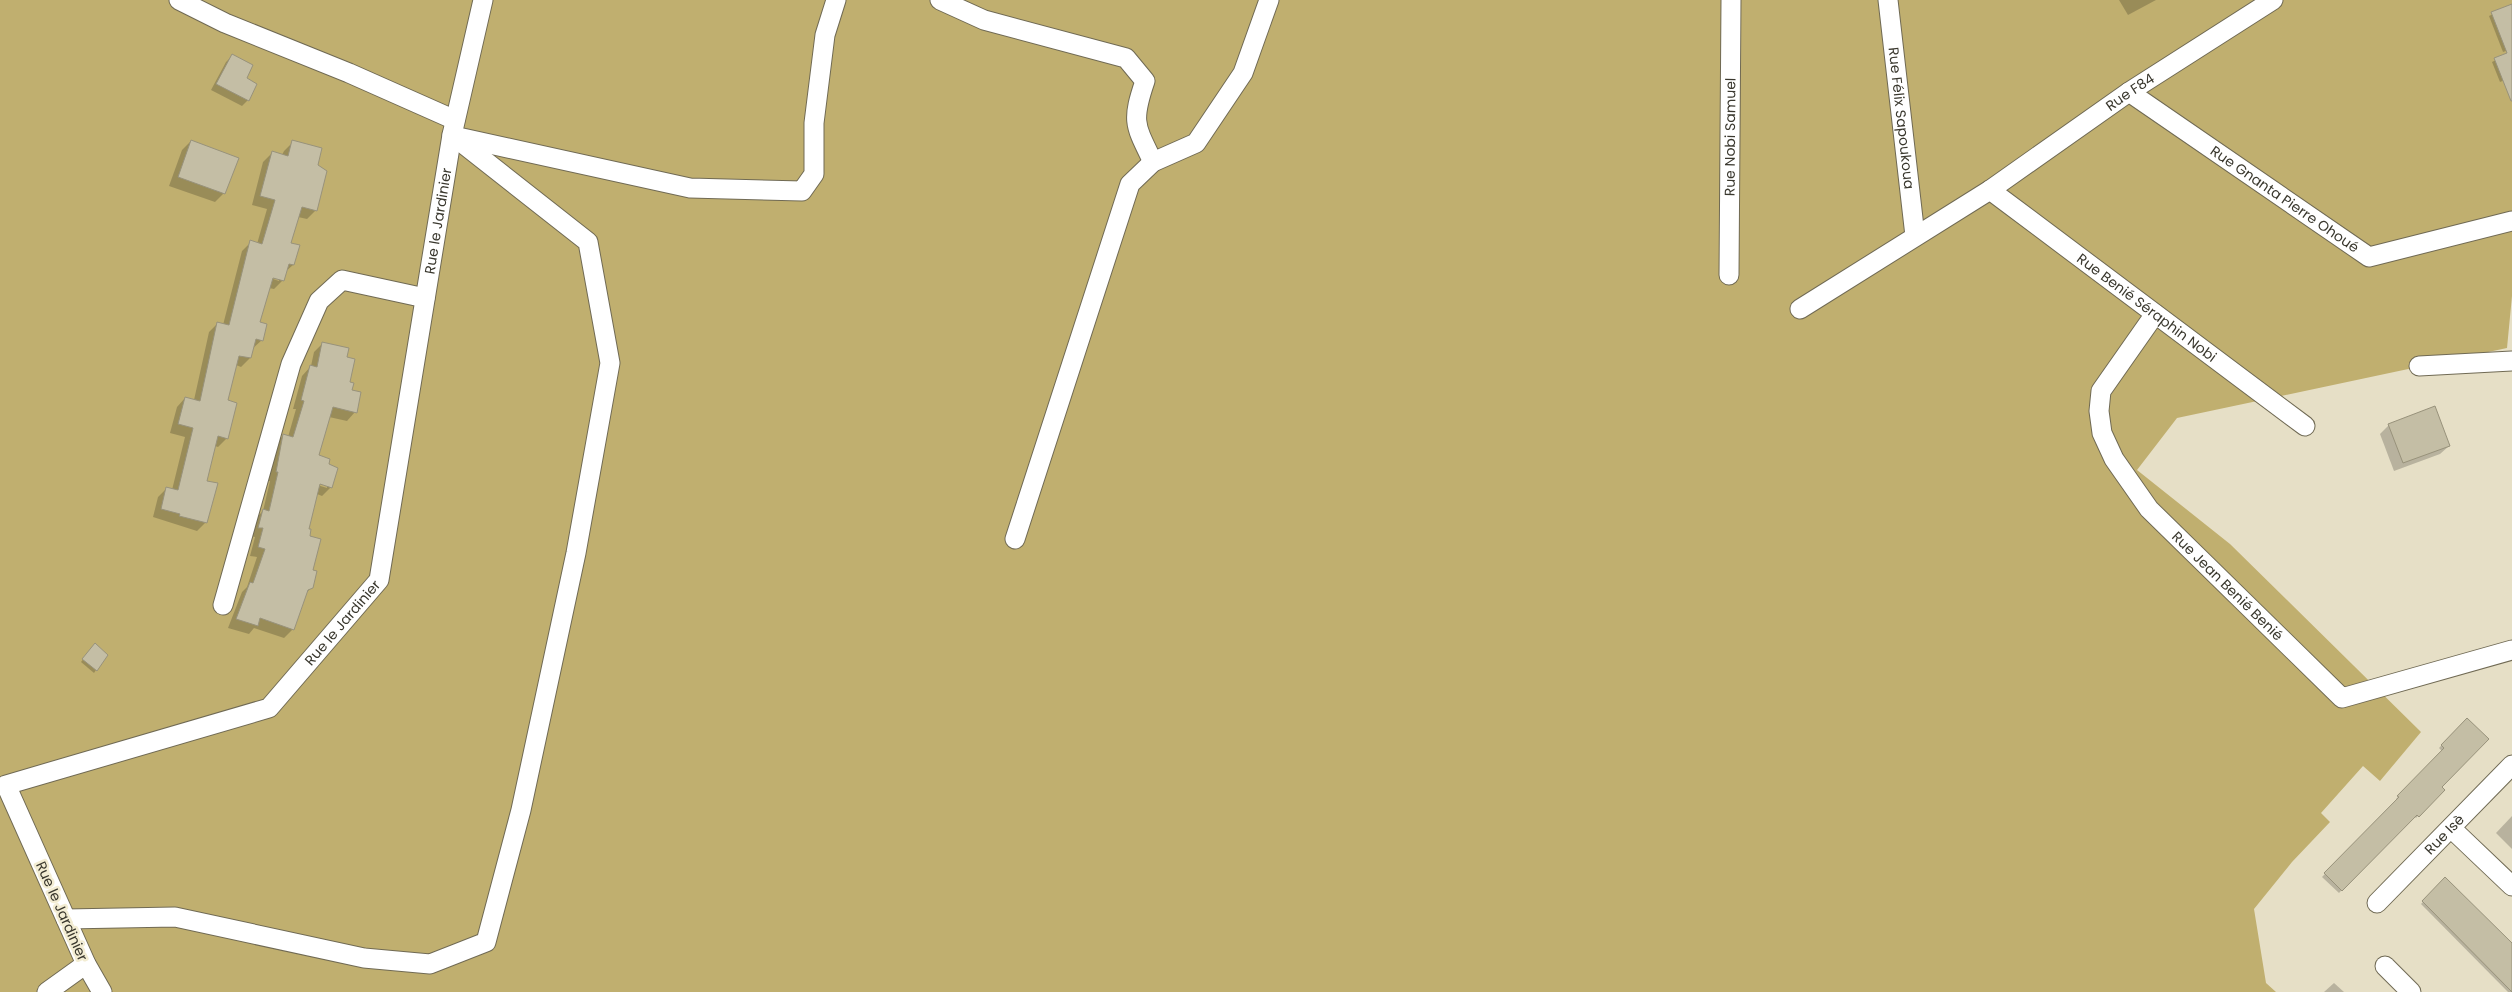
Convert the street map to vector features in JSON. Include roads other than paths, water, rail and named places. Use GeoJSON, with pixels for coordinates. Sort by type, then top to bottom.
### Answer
{"type":"FeatureCollection","features":[{"type":"Feature","properties":{"kind":"street"},"geometry":{"type":"LineString","coordinates":[[66,919],[175,917],[364,958],[430,964],[486,942],[521,810],[574,562],[610,363],[588,242],[453,128],[349,73],[225,22],[179,0]]}},
{"type":"Feature","properties":{"kind":"street","name":"Rue le Jardinier"},"geometry":{"type":"LineString","coordinates":[[102,992],[86,964],[6,786],[269,708],[379,580],[453,128],[483,0]]}},
{"type":"Feature","properties":{"kind":"street"},"geometry":{"type":"LineString","coordinates":[[453,128],[690,188],[802,191],[814,174],[817,104],[825,35],[836,0]]}},
{"type":"Feature","properties":{"kind":"street"},"geometry":{"type":"LineString","coordinates":[[940,0],[984,20],[1126,58],[1145,81],[1137,105],[1136,128],[1153,162]]}},
{"type":"Feature","properties":{"kind":"street"},"geometry":{"type":"LineString","coordinates":[[1015,539],[1130,184],[1153,162],[1196,143],[1243,73],[1269,0]]}},
{"type":"Feature","properties":{"kind":"street","name":"Rue Nobi Samuel"},"geometry":{"type":"LineString","coordinates":[[1729,275],[1732,0]]}},
{"type":"Feature","properties":{"kind":"street","name":"Rue Félix Sapoukoua"},"geometry":{"type":"LineString","coordinates":[[1888,0],[1915,236]]}},
{"type":"Feature","properties":{"kind":"street","name":"Rue F84"},"geometry":{"type":"LineString","coordinates":[[1800,309],[1990,190],[2129,92],[2273,0]]}},
{"type":"Feature","properties":{"kind":"street","name":"Rue Gnanta Pierre Ohoué"},"geometry":{"type":"LineString","coordinates":[[2129,92],[2369,257],[2512,221]]}},
{"type":"Feature","properties":{"kind":"street","name":"Rue Benié Séraphin Nobi"},"geometry":{"type":"LineString","coordinates":[[1990,190],[2305,426]]}},
{"type":"Feature","properties":{"kind":"street"},"geometry":{"type":"LineString","coordinates":[[223,605],[291,364],[319,301],[342,280],[425,298]]}},
{"type":"Feature","properties":{"kind":"street","name":"Rue Jean Benié Benié"},"geometry":{"type":"LineString","coordinates":[[2155,314],[2101,391],[2099,411],[2102,433],[2114,459],[2149,509],[2342,698],[2512,650]]}},
{"type":"Feature","properties":{"kind":"street"},"geometry":{"type":"LineString","coordinates":[[2419,366],[2512,361]]}},
{"type":"Feature","properties":{"kind":"street","name":"Rue Isè"},"geometry":{"type":"LineString","coordinates":[[2376,903],[2512,765]]}},
{"type":"Feature","properties":{"kind":"street"},"geometry":{"type":"LineString","coordinates":[[2451,828],[2512,886]]}},
{"type":"Feature","properties":{"kind":"street"},"geometry":{"type":"LineString","coordinates":[[47,992],[86,964]]}},
{"type":"Feature","properties":{"kind":"street"},"geometry":{"type":"LineString","coordinates":[[2384,966],[2411,992]]}}]}
